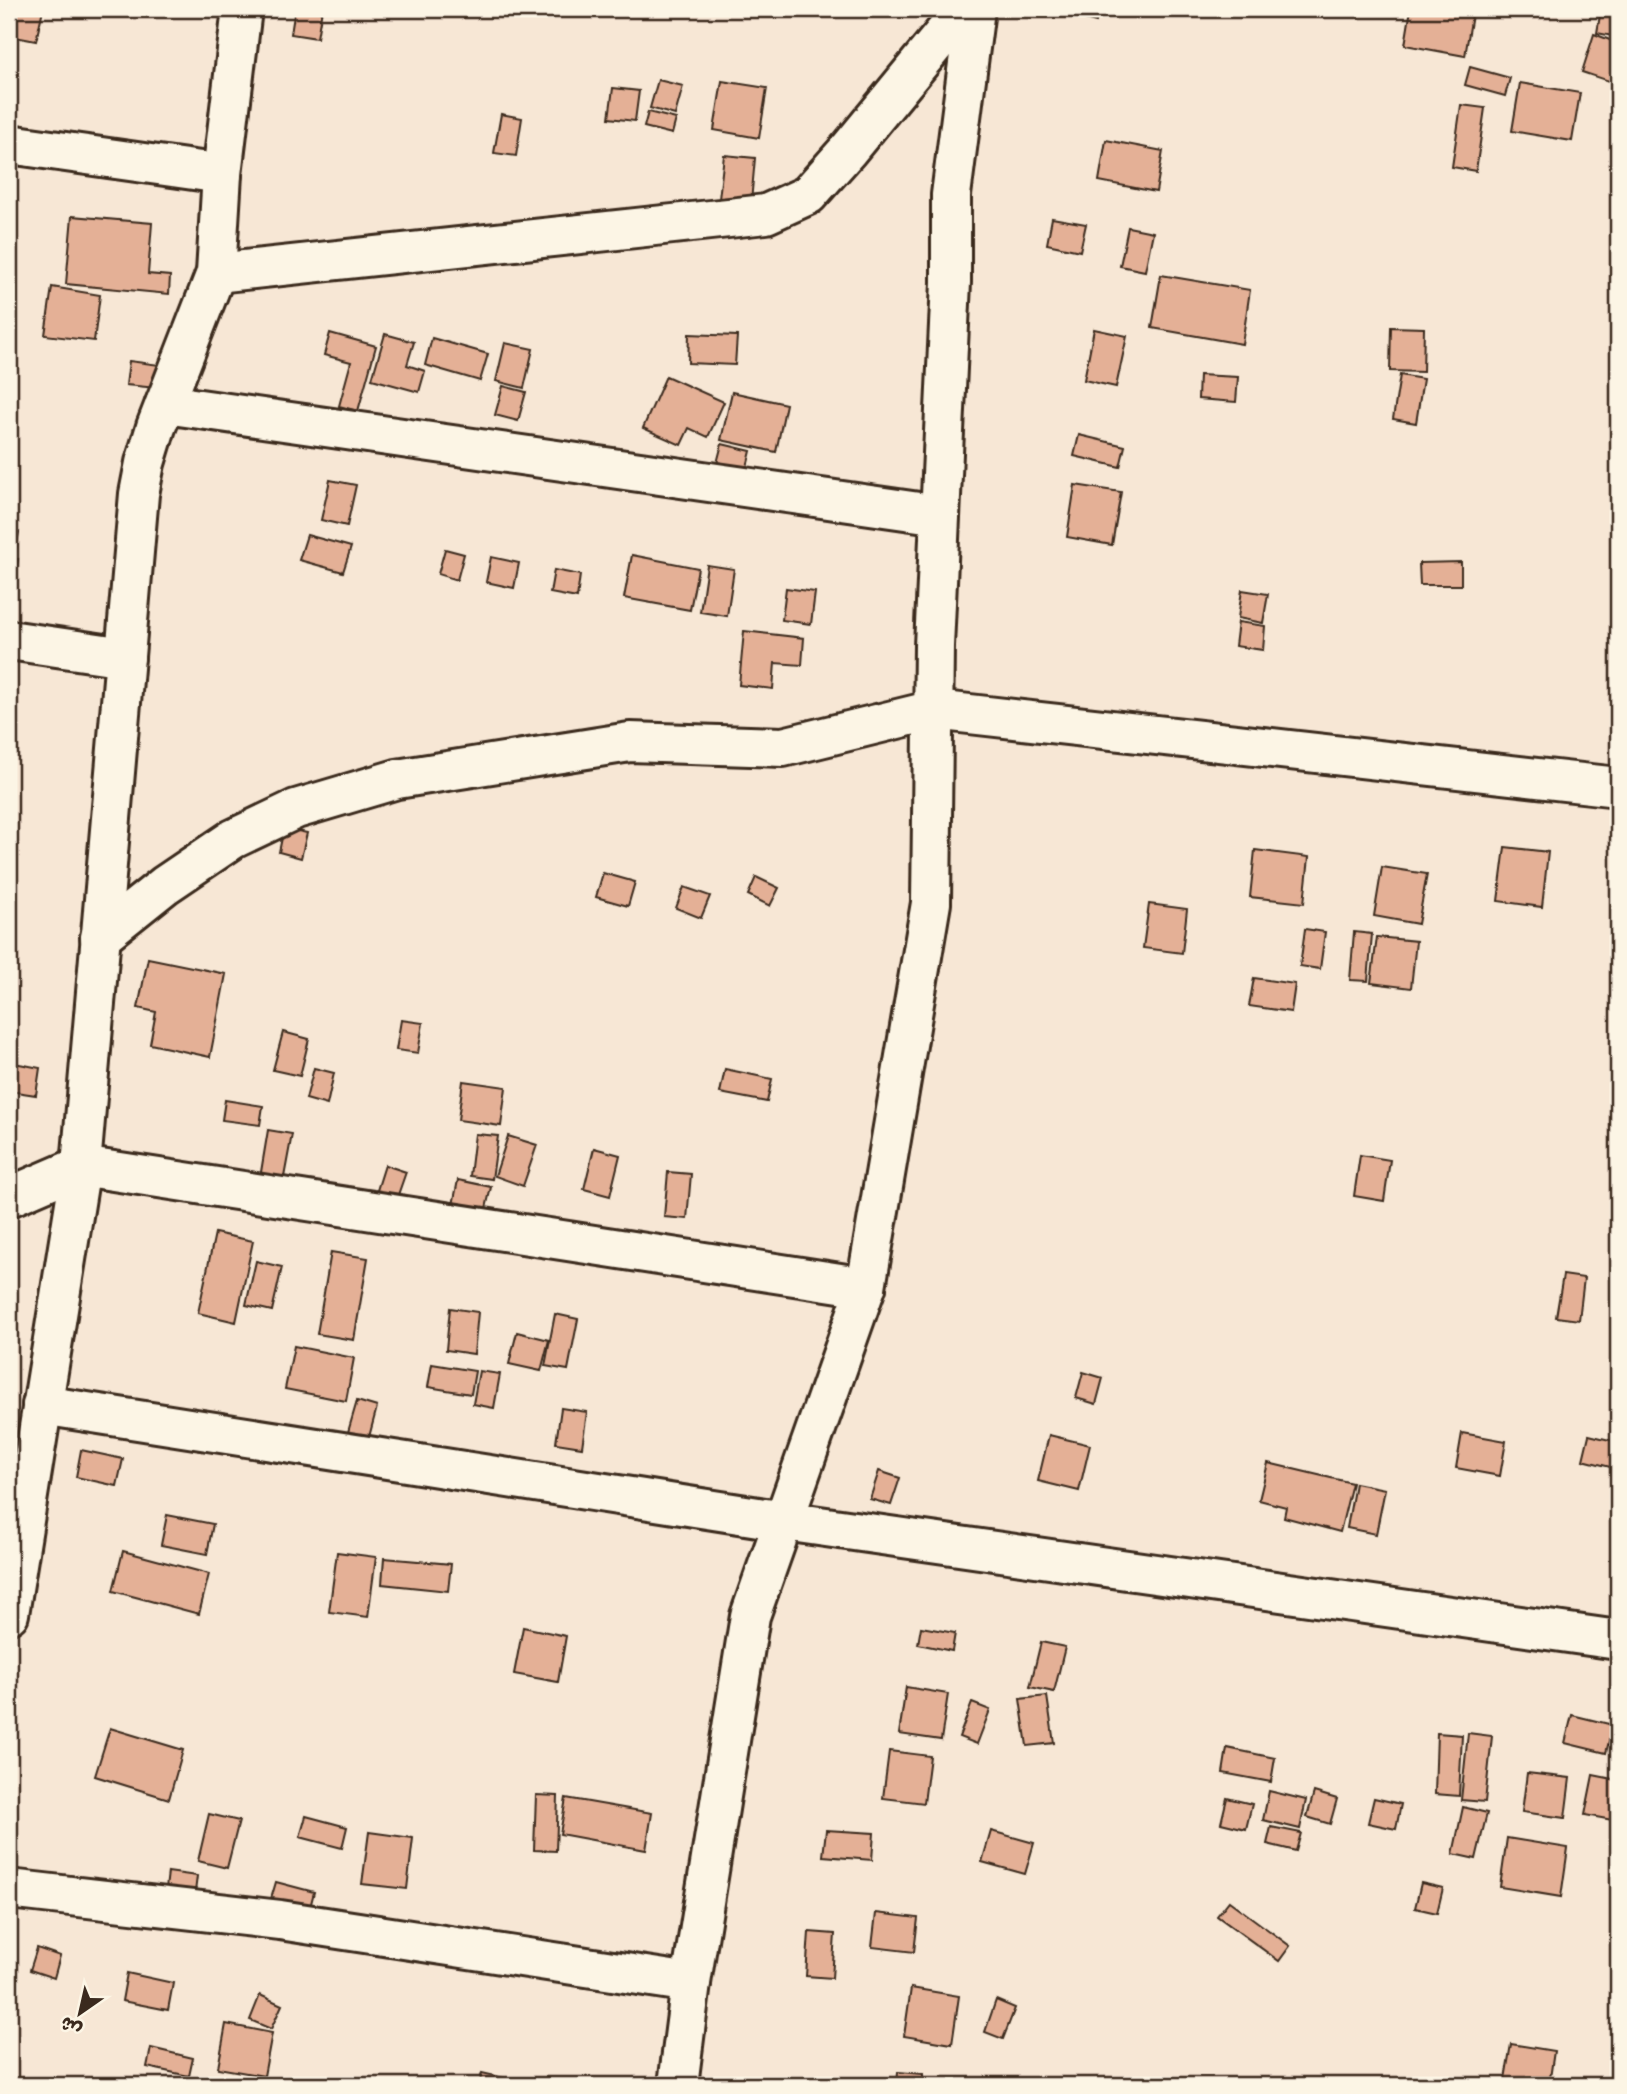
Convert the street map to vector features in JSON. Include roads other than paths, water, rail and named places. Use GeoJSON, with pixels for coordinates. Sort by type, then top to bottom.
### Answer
{"type":"FeatureCollection","features":[{"type":"Feature","properties":{"kind":"street"},"geometry":{"type":"LineString","coordinates":[[9,1615],[81,1166],[139,494],[145,463],[165,404],[216,273],[222,174],[242,9]]}},
{"type":"Feature","properties":{"kind":"street"},"geometry":{"type":"LineString","coordinates":[[216,273],[766,214],[808,195],[964,9]]}},
{"type":"Feature","properties":{"kind":"street"},"geometry":{"type":"LineString","coordinates":[[678,2085],[691,1983],[750,1616],[866,1287],[931,903],[934,646],[951,282],[951,195],[975,9]]}},
{"type":"Feature","properties":{"kind":"street"},"geometry":{"type":"LineString","coordinates":[[9,144],[222,174]]}},
{"type":"Feature","properties":{"kind":"street"},"geometry":{"type":"LineString","coordinates":[[165,404],[940,516]]}},
{"type":"Feature","properties":{"kind":"street"},"geometry":{"type":"LineString","coordinates":[[9,640],[125,657]]}},
{"type":"Feature","properties":{"kind":"street"},"geometry":{"type":"LineString","coordinates":[[100,937],[165,885],[233,839],[296,809],[397,779],[630,742],[783,747],[934,710],[1618,787]]}},
{"type":"Feature","properties":{"kind":"street"},"geometry":{"type":"LineString","coordinates":[[9,1197],[81,1166],[866,1287]]}},
{"type":"Feature","properties":{"kind":"street"},"geometry":{"type":"LineString","coordinates":[[42,1405],[784,1521],[1618,1640]]}},
{"type":"Feature","properties":{"kind":"street"},"geometry":{"type":"LineString","coordinates":[[9,1889],[280,1920],[691,1983]]}}]}
